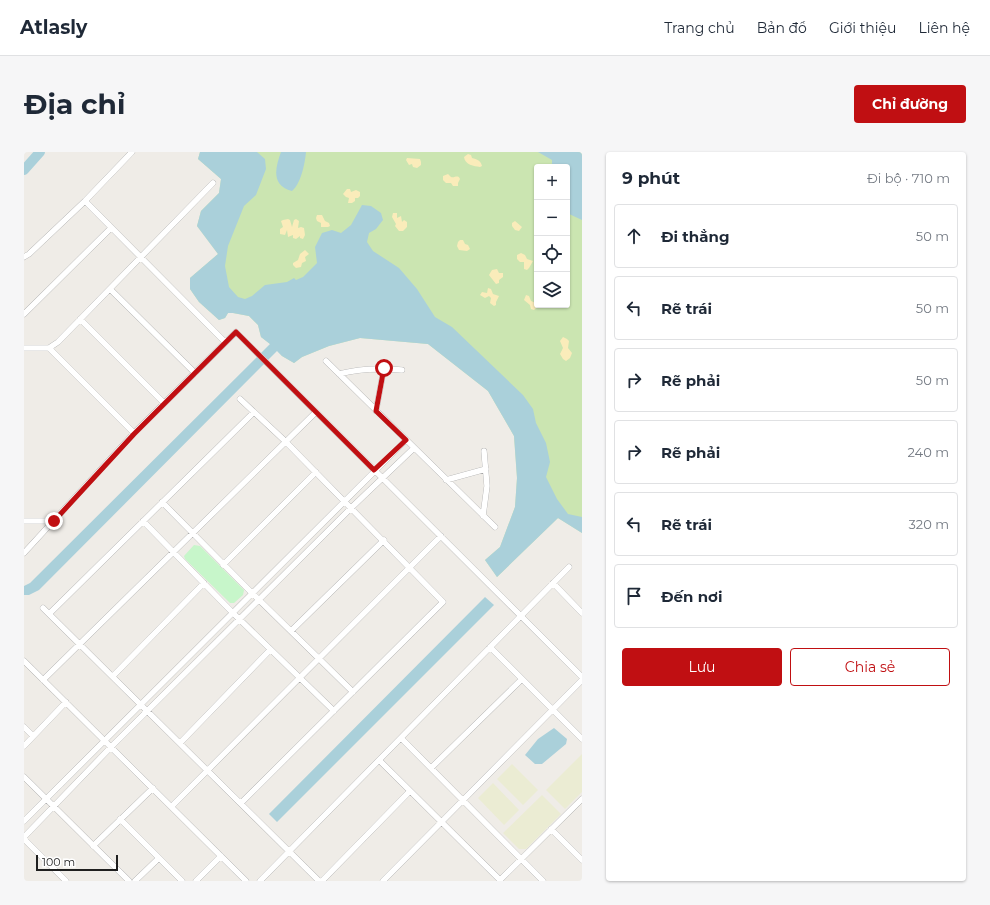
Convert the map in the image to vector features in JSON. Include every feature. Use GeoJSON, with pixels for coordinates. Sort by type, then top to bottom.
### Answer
{"type":"FeatureCollection","features":[{"type":"Feature","properties":{"kind":"street"},"geometry":{"type":"LineString","coordinates":[[24,257],[85,201],[132,152]]}},
{"type":"Feature","properties":{"kind":"street"},"geometry":{"type":"LineString","coordinates":[[24,348],[49,348],[58,342],[213,183]]}},
{"type":"Feature","properties":{"kind":"street"},"geometry":{"type":"LineString","coordinates":[[85,201],[225,342]]}},
{"type":"Feature","properties":{"kind":"street"},"geometry":{"type":"LineString","coordinates":[[24,314],[111,228]]}},
{"type":"Feature","properties":{"kind":"street"},"geometry":{"type":"LineString","coordinates":[[110,289],[195,373]]}},
{"type":"Feature","properties":{"kind":"street"},"geometry":{"type":"LineString","coordinates":[[80,319],[164,403]]}},
{"type":"Feature","properties":{"kind":"street"},"geometry":{"type":"LineString","coordinates":[[24,553],[134,434],[236,332],[521,616],[582,679],[382,881]]}},
{"type":"Feature","properties":{"kind":"street"},"geometry":{"type":"LineString","coordinates":[[49,348],[134,434]]}},
{"type":"Feature","properties":{"kind":"street"},"geometry":{"type":"LineString","coordinates":[[326,361],[494,527]]}},
{"type":"Feature","properties":{"kind":"street"},"geometry":{"type":"LineString","coordinates":[[339,374],[360,369],[384,368],[402,370]]}},
{"type":"Feature","properties":{"kind":"street"},"geometry":{"type":"LineString","coordinates":[[376,411],[384,368]]}},
{"type":"Feature","properties":{"kind":"street"},"geometry":{"type":"LineString","coordinates":[[240,399],[285,441],[384,540],[443,602],[241,803]]}},
{"type":"Feature","properties":{"kind":"street"},"geometry":{"type":"LineString","coordinates":[[49,614],[254,412]]}},
{"type":"Feature","properties":{"kind":"street"},"geometry":{"type":"LineString","coordinates":[[43,680],[316,412]]}},
{"type":"Feature","properties":{"kind":"street"},"geometry":{"type":"LineString","coordinates":[[24,821],[374,470],[406,440]]}},
{"type":"Feature","properties":{"kind":"street"},"geometry":{"type":"LineString","coordinates":[[66,881],[24,838],[111,747],[351,508],[414,448]]}},
{"type":"Feature","properties":{"kind":"street"},"geometry":{"type":"LineString","coordinates":[[483,516],[487,486],[484,451]]}},
{"type":"Feature","properties":{"kind":"street"},"geometry":{"type":"LineString","coordinates":[[446,480],[486,469]]}},
{"type":"Feature","properties":{"kind":"street"},"geometry":{"type":"LineString","coordinates":[[223,565],[316,472]]}},
{"type":"Feature","properties":{"kind":"street"},"geometry":{"type":"LineString","coordinates":[[162,502],[223,565],[353,692]]}},
{"type":"Feature","properties":{"kind":"street"},"geometry":{"type":"LineString","coordinates":[[24,522],[54,521]]}},
{"type":"Feature","properties":{"kind":"street"},"geometry":{"type":"LineString","coordinates":[[143,521],[204,584],[334,712]]}},
{"type":"Feature","properties":{"kind":"street"},"geometry":{"type":"LineString","coordinates":[[172,806],[441,536]]}},
{"type":"Feature","properties":{"kind":"street"},"geometry":{"type":"LineString","coordinates":[[291,631],[384,540]]}},
{"type":"Feature","properties":{"kind":"street"},"geometry":{"type":"LineString","coordinates":[[260,881],[568,567]]}},
{"type":"Feature","properties":{"kind":"street"},"geometry":{"type":"LineString","coordinates":[[553,583],[582,613]]}},
{"type":"Feature","properties":{"kind":"street"},"geometry":{"type":"LineString","coordinates":[[113,676],[204,584]]}},
{"type":"Feature","properties":{"kind":"street"},"geometry":{"type":"LineString","coordinates":[[43,608],[320,881],[410,791]]}},
{"type":"Feature","properties":{"kind":"street"},"geometry":{"type":"LineString","coordinates":[[490,647],[582,739]]}},
{"type":"Feature","properties":{"kind":"street"},"geometry":{"type":"LineString","coordinates":[[180,743],[270,650]]}},
{"type":"Feature","properties":{"kind":"street"},"geometry":{"type":"LineString","coordinates":[[24,661],[246,881]]}},
{"type":"Feature","properties":{"kind":"street"},"geometry":{"type":"LineString","coordinates":[[431,768],[522,679]]}},
{"type":"Feature","properties":{"kind":"street"},"geometry":{"type":"LineString","coordinates":[[24,746],[66,702]]}},
{"type":"Feature","properties":{"kind":"street"},"geometry":{"type":"LineString","coordinates":[[24,727],[33,736]]}},
{"type":"Feature","properties":{"kind":"street"},"geometry":{"type":"LineString","coordinates":[[401,738],[543,881]]}},
{"type":"Feature","properties":{"kind":"street"},"geometry":{"type":"LineString","coordinates":[[379,760],[500,881],[582,799]]}},
{"type":"Feature","properties":{"kind":"street"},"geometry":{"type":"LineString","coordinates":[[24,777],[129,881]]}},
{"type":"Feature","properties":{"kind":"street"},"geometry":{"type":"LineString","coordinates":[[93,846],[153,788]]}},
{"type":"Feature","properties":{"kind":"street"},"geometry":{"type":"LineString","coordinates":[[120,820],[182,881]]}},
{"type":"Feature","properties":{"kind":"street"},"geometry":{"type":"LineString","coordinates":[[551,830],[582,860]]}},
{"type":"Feature","properties":{"kind":"street"},"geometry":{"type":"LineString","coordinates":[[196,881],[221,856]]}},
{"type":"Feature","properties":{"kind":"street"},"geometry":{"type":"LineString","coordinates":[[135,881],[159,858]]}},
{"type":"Feature","properties":{"kind":"green space"},"geometry":{"type":"Polygon","coordinates":[[[200,152],[582,152],[582,533],[558,518],[497,577],[485,560],[500,547],[515,507],[517,478],[514,436],[488,391],[428,344],[360,338],[329,346],[302,357],[294,363],[282,356],[274,347],[261,337],[258,325],[249,316],[228,313],[225,318],[219,320],[199,302],[190,289],[190,278],[218,254],[197,226],[201,211],[219,193],[221,179],[198,159],[200,152]]]}},
{"type":"Feature","properties":{"kind":"green space"},"geometry":{"type":"Polygon","coordinates":[[[194,545],[200,546],[244,590],[243,595],[234,603],[230,603],[185,559],[184,556],[194,545]]]}},
{"type":"Feature","properties":{"kind":"green space"},"geometry":{"type":"Polygon","coordinates":[[[582,754],[582,792],[565,809],[546,790],[582,754]]]}},
{"type":"Feature","properties":{"kind":"green space"},"geometry":{"type":"Polygon","coordinates":[[[512,764],[538,790],[523,805],[497,779],[512,764]]]}},
{"type":"Feature","properties":{"kind":"green space"},"geometry":{"type":"Polygon","coordinates":[[[493,783],[519,810],[504,825],[478,798],[493,783]]]}},
{"type":"Feature","properties":{"kind":"green space"},"geometry":{"type":"Polygon","coordinates":[[[542,795],[561,814],[526,849],[519,849],[503,833],[542,795]]]}},
{"type":"Feature","properties":{"kind":"sand"},"geometry":{"type":"Polygon","coordinates":[[[468,154],[480,162],[482,166],[473,166],[466,162],[464,157],[468,154]]]}},
{"type":"Feature","properties":{"kind":"sand"},"geometry":{"type":"Polygon","coordinates":[[[407,158],[420,159],[421,165],[417,168],[413,167],[412,164],[409,165],[406,160],[407,158]]]}},
{"type":"Feature","properties":{"kind":"sand"},"geometry":{"type":"Polygon","coordinates":[[[448,174],[451,177],[457,176],[460,179],[458,186],[453,186],[451,183],[446,183],[443,180],[443,176],[448,174]]]}},
{"type":"Feature","properties":{"kind":"sand"},"geometry":{"type":"Polygon","coordinates":[[[347,189],[350,189],[351,192],[356,190],[360,192],[360,196],[355,198],[355,201],[352,203],[348,203],[349,198],[343,194],[347,189]]]}},
{"type":"Feature","properties":{"kind":"sand"},"geometry":{"type":"Polygon","coordinates":[[[393,213],[397,213],[397,218],[401,216],[402,222],[404,220],[407,222],[407,227],[403,231],[399,231],[395,226],[396,224],[392,217],[393,213]]]}},
{"type":"Feature","properties":{"kind":"sand"},"geometry":{"type":"Polygon","coordinates":[[[317,215],[322,215],[330,226],[321,227],[321,223],[317,221],[316,218],[317,215]]]}},
{"type":"Feature","properties":{"kind":"sand"},"geometry":{"type":"Polygon","coordinates":[[[288,219],[290,220],[292,227],[294,220],[296,219],[299,221],[298,228],[304,228],[305,235],[303,239],[300,238],[300,236],[296,239],[293,238],[293,235],[288,237],[287,230],[285,235],[280,234],[280,229],[283,227],[281,221],[288,219]]]}},
{"type":"Feature","properties":{"kind":"sand"},"geometry":{"type":"Polygon","coordinates":[[[515,221],[522,227],[519,231],[515,230],[512,226],[512,223],[515,221]]]}},
{"type":"Feature","properties":{"kind":"sand"},"geometry":{"type":"Polygon","coordinates":[[[460,240],[463,240],[470,249],[467,251],[459,250],[457,246],[460,240]]]}},
{"type":"Feature","properties":{"kind":"sand"},"geometry":{"type":"Polygon","coordinates":[[[305,250],[309,254],[305,257],[306,261],[302,263],[301,267],[296,268],[293,263],[298,260],[300,254],[305,250]]]}},
{"type":"Feature","properties":{"kind":"sand"},"geometry":{"type":"Polygon","coordinates":[[[521,253],[525,255],[527,259],[533,261],[527,270],[524,269],[524,262],[520,262],[517,259],[517,255],[521,253]]]}},
{"type":"Feature","properties":{"kind":"sand"},"geometry":{"type":"Polygon","coordinates":[[[497,269],[499,273],[503,273],[503,277],[499,280],[499,283],[496,284],[489,275],[492,270],[497,269]]]}},
{"type":"Feature","properties":{"kind":"sand"},"geometry":{"type":"Polygon","coordinates":[[[488,288],[491,289],[493,294],[499,296],[496,305],[494,306],[490,303],[491,298],[489,296],[485,298],[480,295],[482,292],[487,293],[488,288]]]}},
{"type":"Feature","properties":{"kind":"sand"},"geometry":{"type":"Polygon","coordinates":[[[526,295],[529,296],[531,301],[534,302],[534,308],[536,308],[534,310],[531,309],[530,305],[524,300],[526,295]]]}},
{"type":"Feature","properties":{"kind":"sand"},"geometry":{"type":"Polygon","coordinates":[[[563,337],[569,341],[568,348],[572,353],[570,358],[566,361],[560,354],[563,348],[560,341],[563,337]]]}},
{"type":"Feature","properties":{"kind":"water"},"geometry":{"type":"Polygon","coordinates":[[[200,152],[257,152],[265,159],[266,169],[256,195],[244,206],[228,246],[225,266],[229,287],[238,297],[245,299],[252,296],[265,285],[287,282],[294,278],[296,280],[303,277],[317,263],[315,247],[322,233],[332,230],[341,233],[351,225],[362,205],[371,206],[381,213],[383,220],[376,229],[369,233],[367,242],[373,251],[399,268],[417,289],[435,317],[452,327],[523,395],[533,409],[536,423],[546,443],[550,462],[546,477],[557,499],[568,514],[582,517],[582,533],[558,518],[497,577],[485,560],[500,547],[515,507],[517,478],[514,436],[488,391],[428,344],[360,338],[329,346],[302,357],[294,363],[282,356],[277,351],[39,590],[29,595],[24,595],[24,586],[30,583],[270,344],[261,337],[258,325],[249,316],[228,313],[225,318],[219,320],[199,302],[190,289],[190,278],[218,254],[197,226],[201,211],[219,193],[221,179],[198,159],[200,152]]]}},
{"type":"Feature","properties":{"kind":"water"},"geometry":{"type":"Polygon","coordinates":[[[281,152],[306,152],[304,167],[298,184],[292,191],[285,189],[278,181],[276,176],[277,164],[281,152]]]}},
{"type":"Feature","properties":{"kind":"water"},"geometry":{"type":"Polygon","coordinates":[[[538,152],[582,152],[582,220],[570,214],[570,164],[552,164],[552,160],[538,152]]]}},
{"type":"Feature","properties":{"kind":"water"},"geometry":{"type":"Polygon","coordinates":[[[485,597],[494,605],[277,822],[269,814],[485,597]]]}},
{"type":"Feature","properties":{"kind":"water"},"geometry":{"type":"Polygon","coordinates":[[[554,728],[567,739],[566,744],[542,764],[535,764],[525,755],[538,739],[554,728]]]}},
{"type":"Feature","properties":{"kind":"waterway"},"geometry":{"type":"LineString","coordinates":[[24,170],[40,152]]}},
{"type":"Feature","properties":{"kind":"route"},"geometry":{"type":"LineString","coordinates":[[54,521],[134,434],[236,332],[374,470],[406,440],[376,411],[384,368]]}}]}
